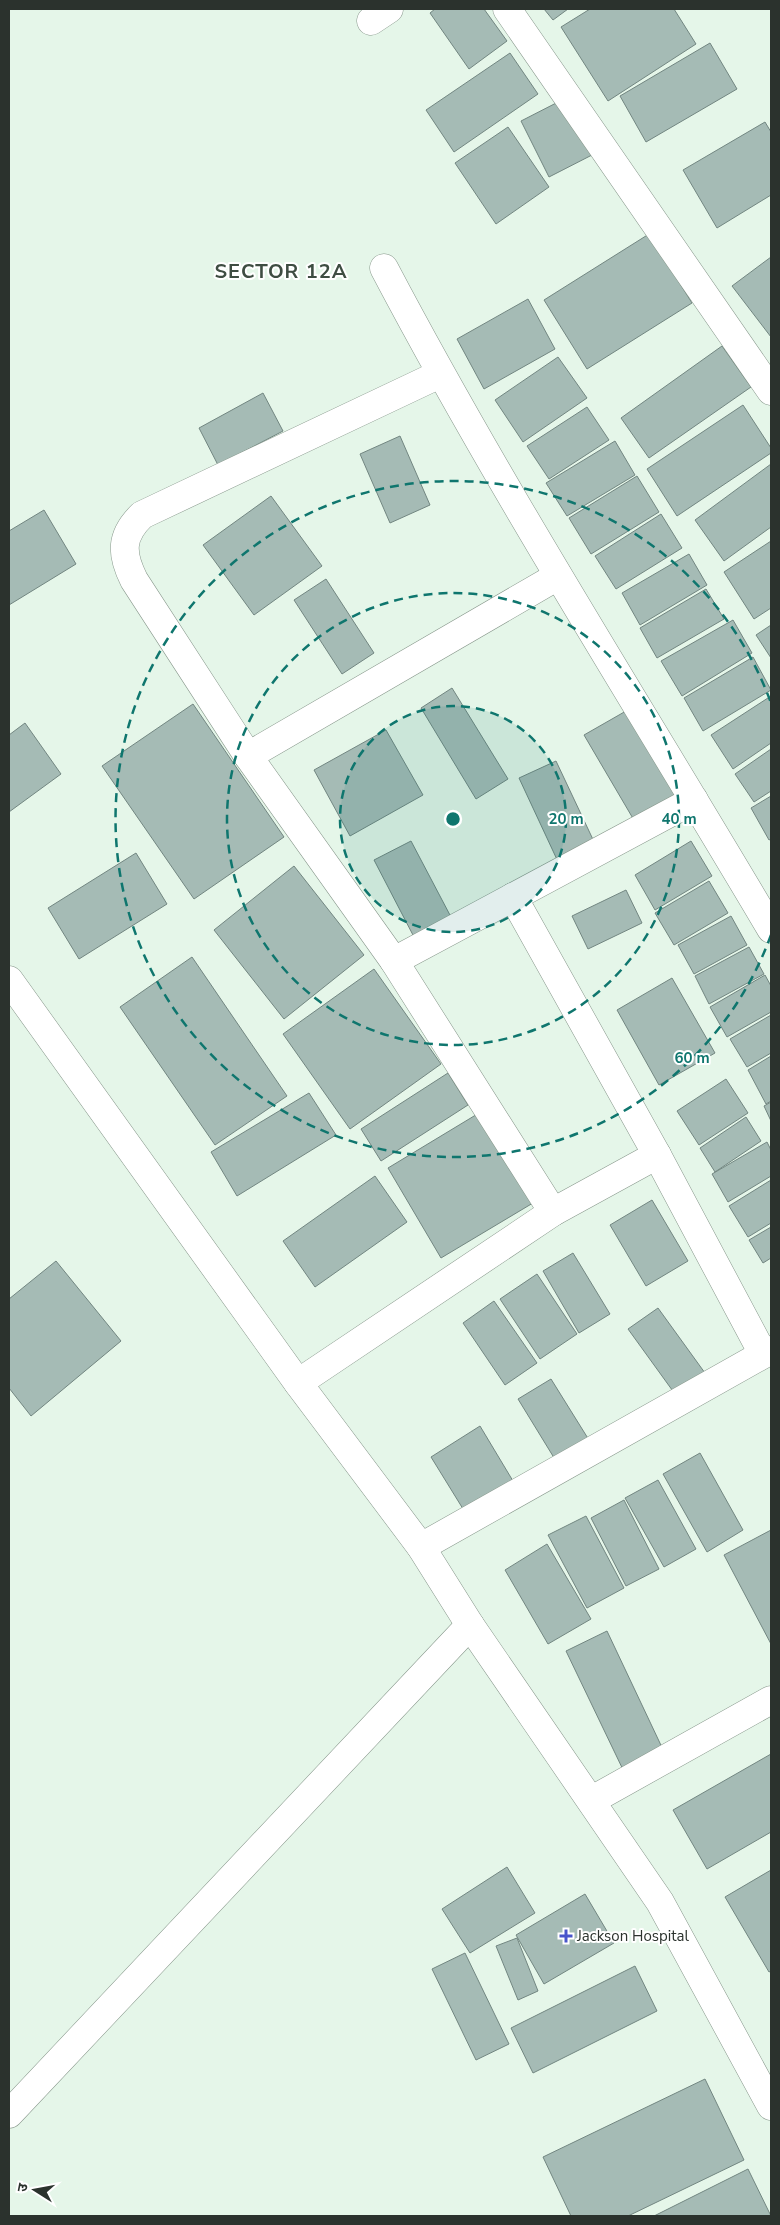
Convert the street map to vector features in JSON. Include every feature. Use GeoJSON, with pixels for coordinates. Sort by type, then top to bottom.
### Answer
{"type":"FeatureCollection","features":[{"type":"Feature","properties":{"kind":"street"},"geometry":{"type":"LineString","coordinates":[[507,9],[770,384]]}},
{"type":"Feature","properties":{"kind":"street"},"geometry":{"type":"LineString","coordinates":[[384,268],[440,374],[558,576],[771,929]]}},
{"type":"Feature","properties":{"kind":"street"},"geometry":{"type":"LineString","coordinates":[[440,374],[142,515],[129,528],[125,544],[126,564],[134,580],[248,756],[394,961],[553,1212]]}},
{"type":"Feature","properties":{"kind":"street"},"geometry":{"type":"LineString","coordinates":[[248,756],[558,576]]}},
{"type":"Feature","properties":{"kind":"street"},"geometry":{"type":"LineString","coordinates":[[394,961],[694,800]]}},
{"type":"Feature","properties":{"kind":"street"},"geometry":{"type":"LineString","coordinates":[[420,1547],[767,1352],[513,896]]}},
{"type":"Feature","properties":{"kind":"street"},"geometry":{"type":"LineString","coordinates":[[9,980],[298,1382],[420,1547],[470,1625],[592,1800],[660,1902],[771,2106]]}},
{"type":"Feature","properties":{"kind":"street"},"geometry":{"type":"LineString","coordinates":[[298,1382],[553,1212],[657,1155]]}},
{"type":"Feature","properties":{"kind":"street"},"geometry":{"type":"LineString","coordinates":[[9,2113],[470,1625]]}},
{"type":"Feature","properties":{"kind":"street"},"geometry":{"type":"LineString","coordinates":[[592,1800],[771,1700]]}},
{"type":"Feature","properties":{"kind":"building"},"geometry":{"type":"Polygon","coordinates":[[[435,9],[484,9],[507,41],[469,69],[430,13],[435,9]]]}},
{"type":"Feature","properties":{"kind":"building"},"geometry":{"type":"Polygon","coordinates":[[[544,9],[568,9],[553,20],[544,9]]]}},
{"type":"Feature","properties":{"kind":"building"},"geometry":{"type":"Polygon","coordinates":[[[590,9],[674,9],[696,44],[608,101],[561,27],[590,9]]]}},
{"type":"Feature","properties":{"kind":"building"},"geometry":{"type":"Polygon","coordinates":[[[710,43],[737,89],[646,142],[620,96],[710,43]]]}},
{"type":"Feature","properties":{"kind":"building"},"geometry":{"type":"Polygon","coordinates":[[[510,53],[538,94],[454,152],[426,110],[510,53]]]}},
{"type":"Feature","properties":{"kind":"building"},"geometry":{"type":"Polygon","coordinates":[[[564,99],[592,155],[549,177],[521,121],[564,99]]]}},
{"type":"Feature","properties":{"kind":"building"},"geometry":{"type":"Polygon","coordinates":[[[765,122],[771,132],[771,195],[717,228],[683,170],[765,122]]]}},
{"type":"Feature","properties":{"kind":"building"},"geometry":{"type":"Polygon","coordinates":[[[508,127],[549,187],[496,224],[455,163],[508,127]]]}},
{"type":"Feature","properties":{"kind":"building"},"geometry":{"type":"Polygon","coordinates":[[[649,234],[692,303],[587,369],[544,300],[649,234]]]}},
{"type":"Feature","properties":{"kind":"building"},"geometry":{"type":"Polygon","coordinates":[[[771,257],[771,337],[732,286],[771,257]]]}},
{"type":"Feature","properties":{"kind":"building"},"geometry":{"type":"Polygon","coordinates":[[[528,299],[555,349],[484,389],[457,339],[528,299]]]}},
{"type":"Feature","properties":{"kind":"building"},"geometry":{"type":"Polygon","coordinates":[[[722,346],[751,387],[649,458],[621,418],[722,346]]]}},
{"type":"Feature","properties":{"kind":"building"},"geometry":{"type":"Polygon","coordinates":[[[558,357],[587,398],[523,442],[495,400],[558,357]]]}},
{"type":"Feature","properties":{"kind":"building"},"geometry":{"type":"Polygon","coordinates":[[[263,393],[283,431],[218,465],[199,428],[263,393]]]}},
{"type":"Feature","properties":{"kind":"building"},"geometry":{"type":"Polygon","coordinates":[[[743,405],[771,448],[771,453],[677,516],[647,469],[743,405]]]}},
{"type":"Feature","properties":{"kind":"building"},"geometry":{"type":"Polygon","coordinates":[[[587,407],[609,440],[549,479],[527,446],[587,407]]]}},
{"type":"Feature","properties":{"kind":"building"},"geometry":{"type":"Polygon","coordinates":[[[400,436],[430,505],[390,523],[360,454],[400,436]]]}},
{"type":"Feature","properties":{"kind":"building"},"geometry":{"type":"Polygon","coordinates":[[[615,441],[635,475],[567,516],[546,483],[615,441]]]}},
{"type":"Feature","properties":{"kind":"building"},"geometry":{"type":"Polygon","coordinates":[[[771,464],[771,527],[724,561],[695,520],[771,464]]]}},
{"type":"Feature","properties":{"kind":"building"},"geometry":{"type":"Polygon","coordinates":[[[637,476],[659,512],[591,554],[569,518],[637,476]]]}},
{"type":"Feature","properties":{"kind":"building"},"geometry":{"type":"Polygon","coordinates":[[[271,496],[322,566],[254,615],[203,545],[271,496]]]}},
{"type":"Feature","properties":{"kind":"building"},"geometry":{"type":"Polygon","coordinates":[[[44,510],[76,564],[9,605],[9,531],[44,510]]]}},
{"type":"Feature","properties":{"kind":"building"},"geometry":{"type":"Polygon","coordinates":[[[661,514],[682,548],[616,589],[595,556],[661,514]]]}},
{"type":"Feature","properties":{"kind":"building"},"geometry":{"type":"Polygon","coordinates":[[[771,541],[771,608],[754,619],[724,572],[771,541]]]}},
{"type":"Feature","properties":{"kind":"building"},"geometry":{"type":"Polygon","coordinates":[[[689,554],[707,585],[640,625],[622,593],[689,554]]]}},
{"type":"Feature","properties":{"kind":"building"},"geometry":{"type":"Polygon","coordinates":[[[326,579],[374,653],[342,674],[294,600],[326,579]]]}},
{"type":"Feature","properties":{"kind":"building"},"geometry":{"type":"Polygon","coordinates":[[[706,589],[724,619],[657,658],[640,628],[706,589]]]}},
{"type":"Feature","properties":{"kind":"building"},"geometry":{"type":"Polygon","coordinates":[[[733,620],[752,653],[682,696],[661,661],[733,620]]]}},
{"type":"Feature","properties":{"kind":"building"},"geometry":{"type":"Polygon","coordinates":[[[771,625],[771,658],[756,635],[771,625]]]}},
{"type":"Feature","properties":{"kind":"building"},"geometry":{"type":"Polygon","coordinates":[[[753,657],[771,690],[703,731],[684,698],[753,657]]]}},
{"type":"Feature","properties":{"kind":"building"},"geometry":{"type":"Polygon","coordinates":[[[452,688],[508,779],[476,799],[421,708],[452,688]]]}},
{"type":"Feature","properties":{"kind":"building"},"geometry":{"type":"Polygon","coordinates":[[[771,696],[771,743],[733,769],[711,735],[771,696]]]}},
{"type":"Feature","properties":{"kind":"building"},"geometry":{"type":"Polygon","coordinates":[[[193,704],[284,837],[194,899],[102,766],[193,704]]]}},
{"type":"Feature","properties":{"kind":"building"},"geometry":{"type":"Polygon","coordinates":[[[626,711],[680,803],[638,827],[584,735],[626,711]]]}},
{"type":"Feature","properties":{"kind":"building"},"geometry":{"type":"Polygon","coordinates":[[[25,723],[61,774],[9,812],[9,735],[25,723]]]}},
{"type":"Feature","properties":{"kind":"building"},"geometry":{"type":"Polygon","coordinates":[[[386,730],[423,795],[350,836],[314,770],[386,730]]]}},
{"type":"Feature","properties":{"kind":"building"},"geometry":{"type":"Polygon","coordinates":[[[771,749],[771,791],[754,802],[735,774],[771,749]]]}},
{"type":"Feature","properties":{"kind":"building"},"geometry":{"type":"Polygon","coordinates":[[[556,761],[597,848],[560,866],[519,778],[556,761]]]}},
{"type":"Feature","properties":{"kind":"building"},"geometry":{"type":"Polygon","coordinates":[[[771,796],[771,839],[769,840],[751,808],[771,796]]]}},
{"type":"Feature","properties":{"kind":"building"},"geometry":{"type":"Polygon","coordinates":[[[411,841],[451,917],[414,937],[374,860],[411,841]]]}},
{"type":"Feature","properties":{"kind":"building"},"geometry":{"type":"Polygon","coordinates":[[[691,841],[712,876],[655,910],[635,875],[691,841]]]}},
{"type":"Feature","properties":{"kind":"building"},"geometry":{"type":"Polygon","coordinates":[[[136,853],[167,904],[79,959],[48,908],[136,853]]]}},
{"type":"Feature","properties":{"kind":"building"},"geometry":{"type":"Polygon","coordinates":[[[294,866],[364,955],[284,1019],[214,930],[294,866]]]}},
{"type":"Feature","properties":{"kind":"building"},"geometry":{"type":"Polygon","coordinates":[[[709,881],[728,913],[674,945],[655,913],[709,881]]]}},
{"type":"Feature","properties":{"kind":"building"},"geometry":{"type":"Polygon","coordinates":[[[626,890],[642,923],[588,949],[572,916],[626,890]]]}},
{"type":"Feature","properties":{"kind":"building"},"geometry":{"type":"Polygon","coordinates":[[[731,916],[747,945],[694,974],[678,945],[731,916]]]}},
{"type":"Feature","properties":{"kind":"building"},"geometry":{"type":"Polygon","coordinates":[[[749,947],[764,974],[709,1004],[695,976],[749,947]]]}},
{"type":"Feature","properties":{"kind":"building"},"geometry":{"type":"Polygon","coordinates":[[[192,957],[287,1096],[215,1145],[120,1007],[192,957]]]}},
{"type":"Feature","properties":{"kind":"building"},"geometry":{"type":"Polygon","coordinates":[[[374,969],[441,1064],[350,1129],[283,1034],[374,969]]]}},
{"type":"Feature","properties":{"kind":"building"},"geometry":{"type":"Polygon","coordinates":[[[765,975],[771,986],[771,1012],[727,1037],[710,1007],[765,975]]]}},
{"type":"Feature","properties":{"kind":"building"},"geometry":{"type":"Polygon","coordinates":[[[672,978],[715,1053],[659,1085],[617,1010],[672,978]]]}},
{"type":"Feature","properties":{"kind":"building"},"geometry":{"type":"Polygon","coordinates":[[[771,1015],[771,1053],[747,1067],[730,1039],[771,1015]]]}},
{"type":"Feature","properties":{"kind":"building"},"geometry":{"type":"Polygon","coordinates":[[[771,1056],[771,1101],[766,1104],[748,1070],[771,1056]]]}},
{"type":"Feature","properties":{"kind":"building"},"geometry":{"type":"Polygon","coordinates":[[[448,1073],[468,1105],[381,1161],[361,1129],[448,1073]]]}},
{"type":"Feature","properties":{"kind":"building"},"geometry":{"type":"Polygon","coordinates":[[[726,1079],[748,1113],[699,1145],[677,1111],[726,1079]]]}},
{"type":"Feature","properties":{"kind":"building"},"geometry":{"type":"Polygon","coordinates":[[[309,1093],[336,1135],[237,1196],[211,1152],[309,1093]]]}},
{"type":"Feature","properties":{"kind":"building"},"geometry":{"type":"Polygon","coordinates":[[[771,1102],[771,1121],[764,1106],[771,1102]]]}},
{"type":"Feature","properties":{"kind":"building"},"geometry":{"type":"Polygon","coordinates":[[[484,1110],[538,1200],[441,1258],[388,1168],[484,1110]]]}},
{"type":"Feature","properties":{"kind":"building"},"geometry":{"type":"Polygon","coordinates":[[[746,1117],[761,1141],[715,1172],[700,1148],[746,1117]]]}},
{"type":"Feature","properties":{"kind":"building"},"geometry":{"type":"Polygon","coordinates":[[[767,1142],[771,1150],[771,1176],[728,1202],[712,1174],[767,1142]]]}},
{"type":"Feature","properties":{"kind":"building"},"geometry":{"type":"Polygon","coordinates":[[[375,1176],[407,1222],[315,1287],[283,1241],[375,1176]]]}},
{"type":"Feature","properties":{"kind":"building"},"geometry":{"type":"Polygon","coordinates":[[[771,1180],[771,1223],[748,1237],[729,1206],[771,1180]]]}},
{"type":"Feature","properties":{"kind":"building"},"geometry":{"type":"Polygon","coordinates":[[[652,1200],[688,1261],[646,1286],[610,1225],[652,1200]]]}},
{"type":"Feature","properties":{"kind":"building"},"geometry":{"type":"Polygon","coordinates":[[[771,1227],[771,1258],[763,1263],[749,1240],[771,1227]]]}},
{"type":"Feature","properties":{"kind":"building"},"geometry":{"type":"Polygon","coordinates":[[[573,1253],[610,1314],[579,1333],[543,1271],[573,1253]]]}},
{"type":"Feature","properties":{"kind":"building"},"geometry":{"type":"Polygon","coordinates":[[[56,1261],[121,1341],[31,1416],[9,1388],[9,1299],[56,1261]]]}},
{"type":"Feature","properties":{"kind":"building"},"geometry":{"type":"Polygon","coordinates":[[[537,1274],[577,1334],[540,1359],[500,1299],[537,1274]]]}},
{"type":"Feature","properties":{"kind":"building"},"geometry":{"type":"Polygon","coordinates":[[[494,1301],[537,1363],[505,1385],[463,1323],[494,1301]]]}},
{"type":"Feature","properties":{"kind":"building"},"geometry":{"type":"Polygon","coordinates":[[[658,1308],[705,1373],[675,1394],[628,1329],[658,1308]]]}},
{"type":"Feature","properties":{"kind":"building"},"geometry":{"type":"Polygon","coordinates":[[[551,1379],[589,1440],[556,1461],[518,1399],[551,1379]]]}},
{"type":"Feature","properties":{"kind":"building"},"geometry":{"type":"Polygon","coordinates":[[[480,1426],[516,1486],[468,1517],[431,1457],[480,1426]]]}},
{"type":"Feature","properties":{"kind":"building"},"geometry":{"type":"Polygon","coordinates":[[[700,1453],[743,1530],[707,1552],[663,1474],[700,1453]]]}},
{"type":"Feature","properties":{"kind":"building"},"geometry":{"type":"Polygon","coordinates":[[[658,1480],[696,1549],[664,1567],[625,1498],[658,1480]]]}},
{"type":"Feature","properties":{"kind":"building"},"geometry":{"type":"Polygon","coordinates":[[[624,1500],[659,1569],[626,1586],[591,1518],[624,1500]]]}},
{"type":"Feature","properties":{"kind":"building"},"geometry":{"type":"Polygon","coordinates":[[[586,1516],[624,1588],[587,1608],[548,1535],[586,1516]]]}},
{"type":"Feature","properties":{"kind":"building"},"geometry":{"type":"Polygon","coordinates":[[[771,1530],[771,1644],[724,1555],[771,1530]]]}},
{"type":"Feature","properties":{"kind":"building"},"geometry":{"type":"Polygon","coordinates":[[[547,1544],[591,1619],[548,1644],[505,1570],[547,1544]]]}},
{"type":"Feature","properties":{"kind":"building"},"geometry":{"type":"Polygon","coordinates":[[[607,1631],[667,1758],[627,1778],[566,1651],[607,1631]]]}},
{"type":"Feature","properties":{"kind":"building"},"geometry":{"type":"Polygon","coordinates":[[[771,1754],[771,1832],[707,1869],[673,1810],[771,1754]]]}},
{"type":"Feature","properties":{"kind":"building"},"geometry":{"type":"Polygon","coordinates":[[[507,1867],[535,1913],[470,1953],[442,1909],[507,1867]]]}},
{"type":"Feature","properties":{"kind":"building"},"geometry":{"type":"Polygon","coordinates":[[[771,1870],[771,1971],[769,1972],[725,1897],[771,1870]]]}},
{"type":"Feature","properties":{"kind":"building"},"geometry":{"type":"Polygon","coordinates":[[[585,1894],[614,1943],[544,1984],[516,1935],[585,1894]]]}},
{"type":"Feature","properties":{"kind":"building"},"geometry":{"type":"Polygon","coordinates":[[[517,1938],[538,1991],[518,2000],[496,1946],[517,1938]]]}},
{"type":"Feature","properties":{"kind":"building"},"geometry":{"type":"Polygon","coordinates":[[[465,1953],[509,2044],[476,2060],[432,1969],[465,1953]]]}},
{"type":"Feature","properties":{"kind":"building"},"geometry":{"type":"Polygon","coordinates":[[[635,1966],[657,2011],[533,2073],[511,2028],[635,1966]]]}},
{"type":"Feature","properties":{"kind":"building"},"geometry":{"type":"Polygon","coordinates":[[[705,2079],[744,2160],[628,2216],[571,2216],[543,2157],[705,2079]]]}},
{"type":"Feature","properties":{"kind":"building"},"geometry":{"type":"Polygon","coordinates":[[[748,2169],[771,2216],[654,2216],[748,2169]]]}},
{"type":"Feature","properties":{"kind":"place","name":"Jackson Hospital"},"geometry":{"type":"Point","coordinates":[566,1936]}},
{"type":"Feature","properties":{"kind":"district","name":"SECTOR 12A"},"geometry":{"type":"Point","coordinates":[281,271]}}]}
